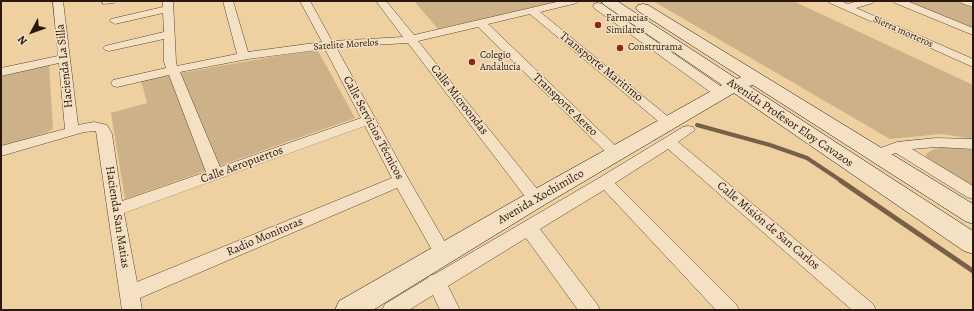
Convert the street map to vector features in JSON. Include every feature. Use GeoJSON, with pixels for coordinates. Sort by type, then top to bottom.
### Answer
{"type":"FeatureCollection","features":[{"type":"Feature","properties":{"kind":"main road","name":"Avenida Profesor Eloy Cavazos"},"geometry":{"type":"LineString","coordinates":[[632,1],[737,86],[868,149],[973,215]]}},
{"type":"Feature","properties":{"kind":"main road","name":"Avenida Profesor Eloy Cavazos"},"geometry":{"type":"LineString","coordinates":[[603,3],[737,86],[973,244]]}},
{"type":"Feature","properties":{"kind":"main road","name":"Avenida Xochimilco"},"geometry":{"type":"LineString","coordinates":[[349,310],[536,199],[616,154],[675,132],[737,86]]}},
{"type":"Feature","properties":{"kind":"main road"},"geometry":{"type":"LineString","coordinates":[[842,157],[868,149]]}},
{"type":"Feature","properties":{"kind":"street","name":"Hacienda La Silla"},"geometry":{"type":"LineString","coordinates":[[58,1],[72,130]]}},
{"type":"Feature","properties":{"kind":"street"},"geometry":{"type":"LineString","coordinates":[[228,1],[244,57]]}},
{"type":"Feature","properties":{"kind":"street","name":"Calle Servicios Técnicos"},"geometry":{"type":"LineString","coordinates":[[305,1],[368,120],[444,254]]}},
{"type":"Feature","properties":{"kind":"street","name":"Calle Microondas"},"geometry":{"type":"LineString","coordinates":[[381,1],[536,199]]}},
{"type":"Feature","properties":{"kind":"street","name":"Satelite Morelos"},"geometry":{"type":"LineString","coordinates":[[117,83],[174,69],[328,44],[386,42],[412,39],[574,1]]}},
{"type":"Feature","properties":{"kind":"street","name":"Sierra morteros"},"geometry":{"type":"LineString","coordinates":[[833,1],[973,63]]}},
{"type":"Feature","properties":{"kind":"street"},"geometry":{"type":"LineString","coordinates":[[848,7],[870,1]]}},
{"type":"Feature","properties":{"kind":"street"},"geometry":{"type":"LineString","coordinates":[[898,1],[973,32]]}},
{"type":"Feature","properties":{"kind":"street"},"geometry":{"type":"LineString","coordinates":[[964,1],[973,4]]}},
{"type":"Feature","properties":{"kind":"street"},"geometry":{"type":"LineString","coordinates":[[115,21],[168,5],[170,62],[215,174]]}},
{"type":"Feature","properties":{"kind":"street","name":"Transporte Maritimo"},"geometry":{"type":"LineString","coordinates":[[532,11],[675,132]]}},
{"type":"Feature","properties":{"kind":"street","name":"Transporte Aereo"},"geometry":{"type":"LineString","coordinates":[[480,23],[616,154]]}},
{"type":"Feature","properties":{"kind":"street"},"geometry":{"type":"LineString","coordinates":[[109,48],[169,34]]}},
{"type":"Feature","properties":{"kind":"street"},"geometry":{"type":"LineString","coordinates":[[1,72],[65,58]]}},
{"type":"Feature","properties":{"kind":"street","name":"Calle Aeropuertos"},"geometry":{"type":"LineString","coordinates":[[115,210],[368,120]]}},
{"type":"Feature","properties":{"kind":"street","name":"Hacienda San Matias"},"geometry":{"type":"LineString","coordinates":[[72,130],[98,127],[102,128],[105,134],[115,210],[130,302]]}},
{"type":"Feature","properties":{"kind":"street"},"geometry":{"type":"LineString","coordinates":[[1,154],[72,130]]}},
{"type":"Feature","properties":{"kind":"street"},"geometry":{"type":"LineString","coordinates":[[392,310],[436,282],[605,182],[675,132]]}},
{"type":"Feature","properties":{"kind":"street","name":"Calle Misión de San Carlos"},"geometry":{"type":"LineString","coordinates":[[675,132],[866,310]]}},
{"type":"Feature","properties":{"kind":"street"},"geometry":{"type":"LineString","coordinates":[[868,149],[897,147],[940,141],[973,144]]}},
{"type":"Feature","properties":{"kind":"street"},"geometry":{"type":"LineString","coordinates":[[897,147],[973,192]]}},
{"type":"Feature","properties":{"kind":"street","name":"Radio Monitoras"},"geometry":{"type":"LineString","coordinates":[[130,302],[401,180]]}},
{"type":"Feature","properties":{"kind":"street"},"geometry":{"type":"LineString","coordinates":[[605,182],[729,310]]}},
{"type":"Feature","properties":{"kind":"street"},"geometry":{"type":"LineString","coordinates":[[529,228],[590,310]]}},
{"type":"Feature","properties":{"kind":"street"},"geometry":{"type":"LineString","coordinates":[[436,282],[450,310]]}},
{"type":"Feature","properties":{"kind":"shaded area"},"geometry":{"type":"Polygon","coordinates":[[[414,1],[560,1],[438,29],[414,1]]]}},
{"type":"Feature","properties":{"kind":"shaded area"},"geometry":{"type":"Polygon","coordinates":[[[653,1],[793,1],[973,85],[973,139],[942,134],[890,139],[653,1]]]}},
{"type":"Feature","properties":{"kind":"shaded area"},"geometry":{"type":"Polygon","coordinates":[[[903,1],[954,1],[973,8],[973,29],[903,1]]]}},
{"type":"Feature","properties":{"kind":"shaded area"},"geometry":{"type":"Polygon","coordinates":[[[317,49],[355,118],[125,199],[111,113],[147,103],[141,80],[317,49]]]}},
{"type":"Feature","properties":{"kind":"shaded area"},"geometry":{"type":"Polygon","coordinates":[[[49,65],[53,129],[46,133],[1,146],[1,76],[49,65]]]}},
{"type":"Feature","properties":{"kind":"shaded area"},"geometry":{"type":"Polygon","coordinates":[[[942,147],[973,150],[973,186],[927,160],[926,154],[932,150],[942,147]]]}},
{"type":"Feature","properties":{"kind":"waterway"},"geometry":{"type":"LineString","coordinates":[[697,125],[770,145],[807,158],[843,182]]}},
{"type":"Feature","properties":{"kind":"waterway"},"geometry":{"type":"LineString","coordinates":[[841,181],[973,271]]}},
{"type":"Feature","properties":{"kind":"place","name":"Farmacias Similares"},"geometry":{"type":"Point","coordinates":[598,25]}},
{"type":"Feature","properties":{"kind":"place","name":"Construrama"},"geometry":{"type":"Point","coordinates":[620,48]}},
{"type":"Feature","properties":{"kind":"place","name":"Colegio Andalucía"},"geometry":{"type":"Point","coordinates":[472,62]}}]}
